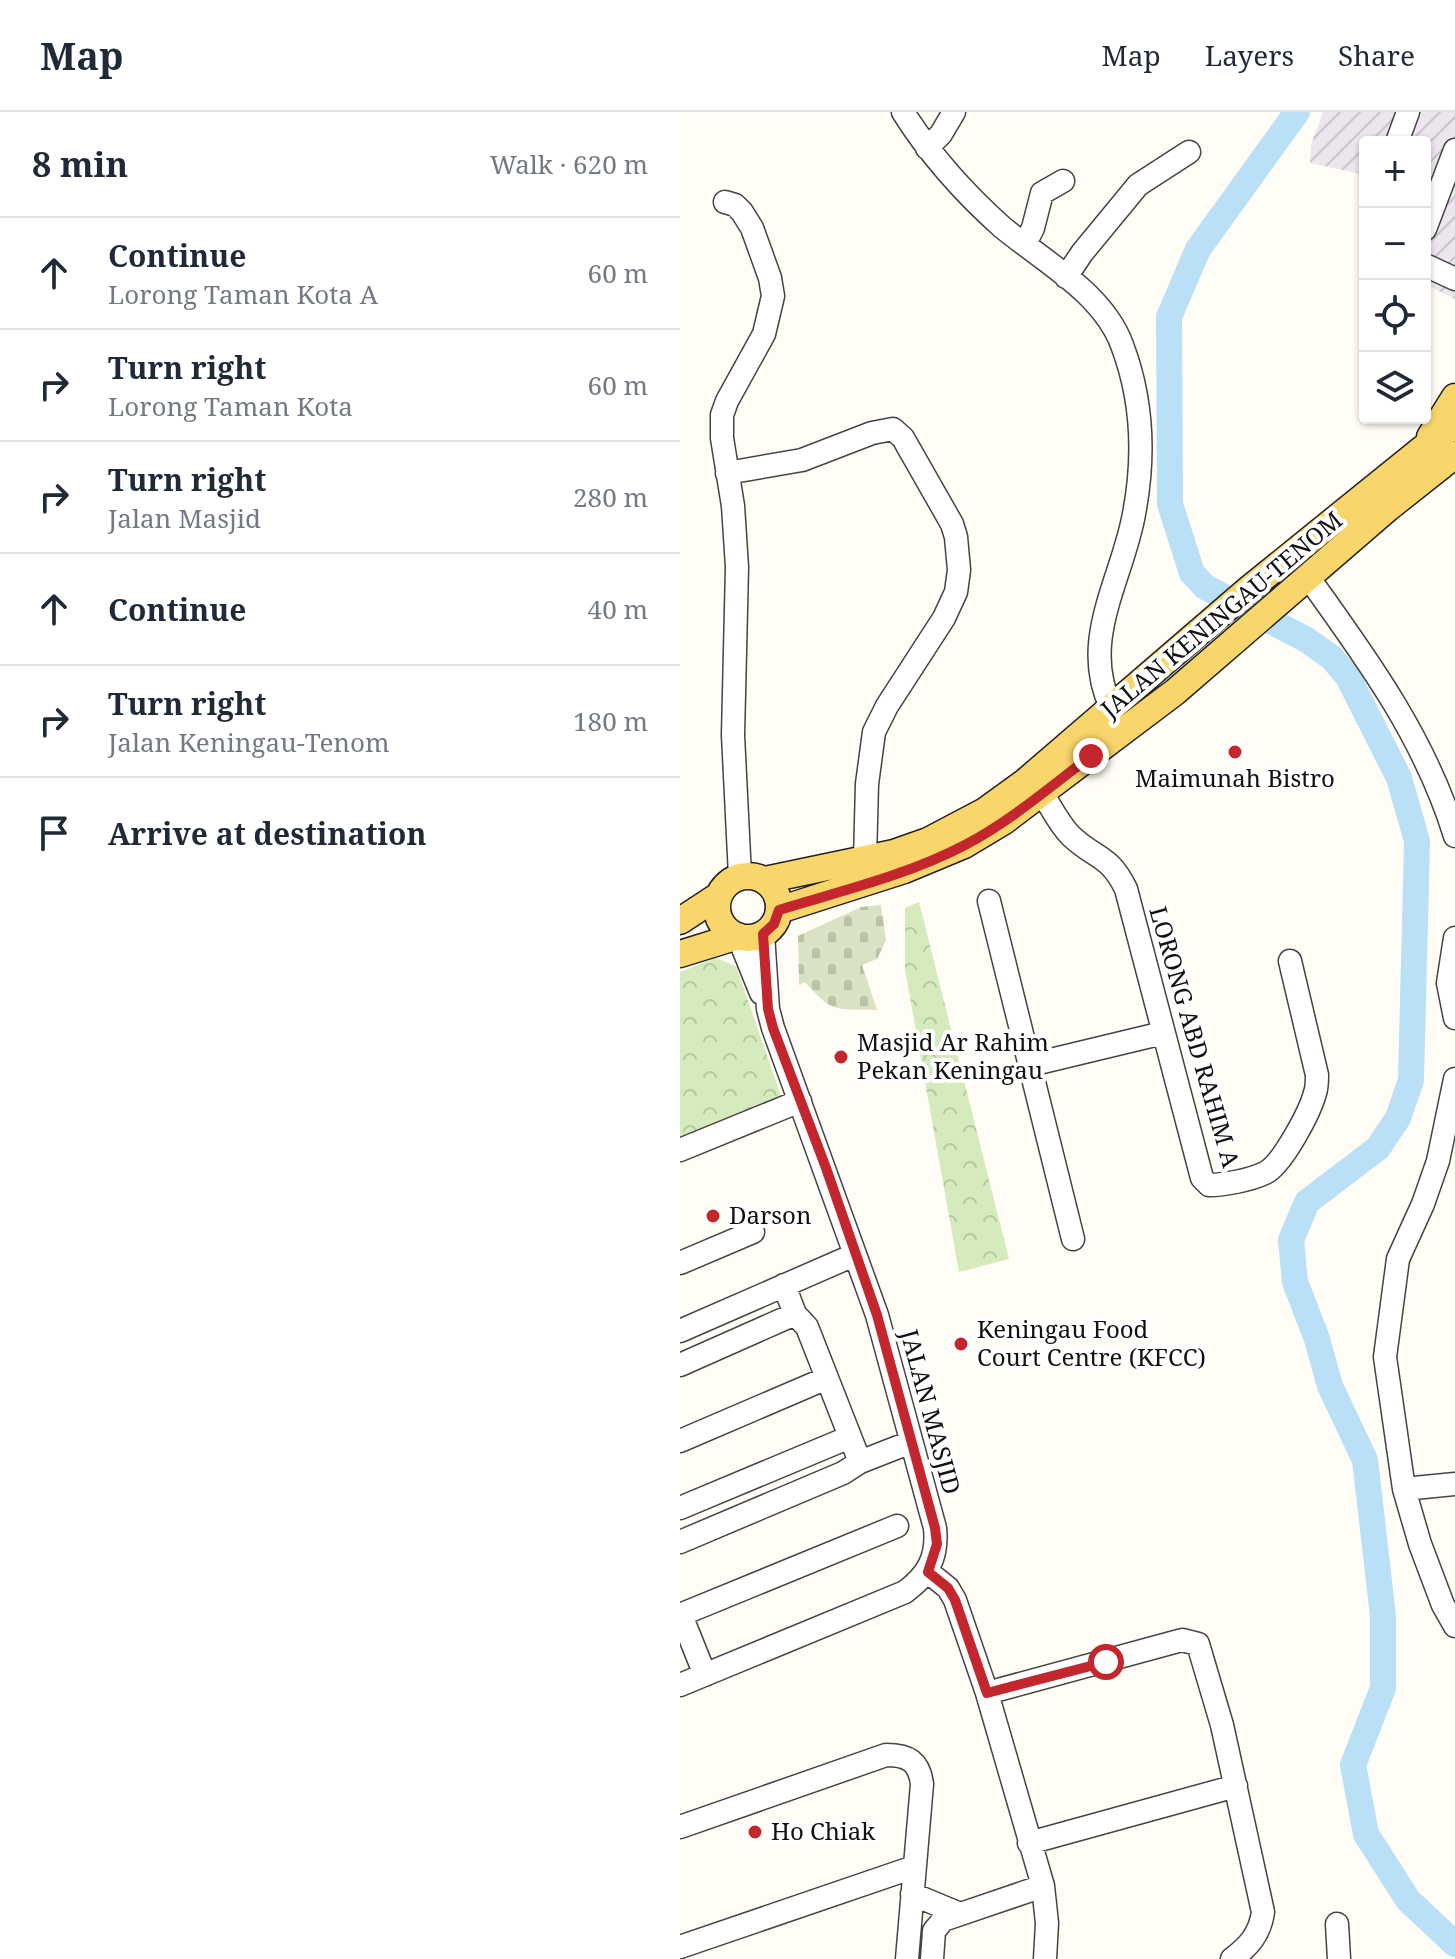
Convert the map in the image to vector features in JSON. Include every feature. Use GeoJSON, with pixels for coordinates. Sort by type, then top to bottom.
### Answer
{"type":"FeatureCollection","features":[{"type":"Feature","properties":{"kind":"main road"},"geometry":{"type":"LineString","coordinates":[[1421,450],[1455,397]]}},
{"type":"Feature","properties":{"kind":"main road","name":"JALAN KENINGAU-TENOM"},"geometry":{"type":"LineString","coordinates":[[752,878],[865,859],[928,841],[985,811],[1025,782],[1249,589],[1455,425]]}},
{"type":"Feature","properties":{"kind":"main road","name":"JALAN KENINGAU-TENOM"},"geometry":{"type":"LineString","coordinates":[[779,910],[904,870],[964,845],[1004,821],[1175,692],[1388,508],[1455,455]]}},
{"type":"Feature","properties":{"kind":"main road"},"geometry":{"type":"LineString","coordinates":[[680,921],[718,896],[731,880],[752,878],[776,893],[779,910],[774,924],[750,935],[680,954]]}},
{"type":"Feature","properties":{"kind":"main road"},"geometry":{"type":"LineString","coordinates":[[718,896],[718,915],[729,931],[750,935]]}},
{"type":"Feature","properties":{"kind":"street"},"geometry":{"type":"LineString","coordinates":[[903,112],[927,148],[977,204],[1087,295],[1121,342],[1140,413],[1141,452],[1132,523],[1107,602],[1099,646],[1102,687],[1111,707]]}},
{"type":"Feature","properties":{"kind":"street"},"geometry":{"type":"LineString","coordinates":[[927,148],[941,134],[954,112]]}},
{"type":"Feature","properties":{"kind":"street"},"geometry":{"type":"LineString","coordinates":[[1399,136],[1408,112]]}},
{"type":"Feature","properties":{"kind":"street"},"geometry":{"type":"LineString","coordinates":[[1429,208],[1434,180],[1455,150]]}},
{"type":"Feature","properties":{"kind":"street"},"geometry":{"type":"LineString","coordinates":[[1066,277],[1138,185],[1189,152]]}},
{"type":"Feature","properties":{"kind":"street"},"geometry":{"type":"LineString","coordinates":[[1025,244],[1033,228],[1042,193],[1063,181]]}},
{"type":"Feature","properties":{"kind":"street"},"geometry":{"type":"LineString","coordinates":[[725,202],[735,205],[752,228],[770,278],[773,296],[764,334],[722,415],[737,567],[733,735],[752,878]]}},
{"type":"Feature","properties":{"kind":"street"},"geometry":{"type":"LineString","coordinates":[[1431,268],[1455,279]]}},
{"type":"Feature","properties":{"kind":"street"},"geometry":{"type":"LineString","coordinates":[[727,473],[802,460],[872,433],[893,429],[903,438],[952,524],[959,570],[951,604],[874,732],[867,784],[865,859]]}},
{"type":"Feature","properties":{"kind":"street"},"geometry":{"type":"LineString","coordinates":[[1308,577],[1408,725],[1435,780],[1455,836]]}},
{"type":"Feature","properties":{"kind":"street","name":"LORONG ABD RAHIM A"},"geometry":{"type":"LineString","coordinates":[[1042,793],[1074,838],[1106,859],[1118,872],[1126,889],[1202,1178],[1209,1185],[1265,1173],[1277,1163],[1309,1110],[1316,1092],[1317,1075],[1290,961]]}},
{"type":"Feature","properties":{"kind":"street"},"geometry":{"type":"LineString","coordinates":[[989,901],[1073,1239]]}},
{"type":"Feature","properties":{"kind":"street","name":"JALAN MASJID"},"geometry":{"type":"LineString","coordinates":[[750,935],[768,1009],[877,1315],[937,1544],[928,1572]]}},
{"type":"Feature","properties":{"kind":"street"},"geometry":{"type":"LineString","coordinates":[[1455,938],[1448,983],[1455,1018]]}},
{"type":"Feature","properties":{"kind":"street"},"geometry":{"type":"LineString","coordinates":[[1030,1065],[1163,1033]]}},
{"type":"Feature","properties":{"kind":"street"},"geometry":{"type":"LineString","coordinates":[[1455,1079],[1438,1161],[1423,1204],[1401,1248],[1385,1357],[1404,1489],[1420,1544],[1443,1605],[1455,1626]]}},
{"type":"Feature","properties":{"kind":"street"},"geometry":{"type":"LineString","coordinates":[[680,1150],[800,1101]]}},
{"type":"Feature","properties":{"kind":"street"},"geometry":{"type":"LineString","coordinates":[[680,1263],[753,1232]]}},
{"type":"Feature","properties":{"kind":"street"},"geometry":{"type":"LineString","coordinates":[[680,1331],[854,1255]]}},
{"type":"Feature","properties":{"kind":"street"},"geometry":{"type":"LineString","coordinates":[[784,1285],[795,1314],[807,1327],[860,1462]]}},
{"type":"Feature","properties":{"kind":"street"},"geometry":{"type":"LineString","coordinates":[[680,1365],[795,1314]]}},
{"type":"Feature","properties":{"kind":"street"},"geometry":{"type":"LineString","coordinates":[[680,1441],[827,1378]]}},
{"type":"Feature","properties":{"kind":"street"},"geometry":{"type":"LineString","coordinates":[[680,1508],[850,1437]]}},
{"type":"Feature","properties":{"kind":"street"},"geometry":{"type":"LineString","coordinates":[[680,1540],[911,1442]]}},
{"type":"Feature","properties":{"kind":"street"},"geometry":{"type":"LineString","coordinates":[[1404,1489],[1455,1484]]}},
{"type":"Feature","properties":{"kind":"street"},"geometry":{"type":"LineString","coordinates":[[705,1675],[681,1615],[897,1526]]}},
{"type":"Feature","properties":{"kind":"street"},"geometry":{"type":"LineString","coordinates":[[680,1685],[905,1592],[928,1572],[948,1588],[955,1600],[987,1693],[1043,1886],[1047,1923],[1045,1959]]}},
{"type":"Feature","properties":{"kind":"street"},"geometry":{"type":"LineString","coordinates":[[987,1693],[1182,1640],[1195,1642],[1200,1649],[1222,1725],[1261,1899],[1262,1921],[1251,1943],[1232,1959]]}},
{"type":"Feature","properties":{"kind":"street"},"geometry":{"type":"LineString","coordinates":[[680,1827],[886,1755],[901,1755],[913,1760],[922,1784],[907,1959]]}},
{"type":"Feature","properties":{"kind":"street"},"geometry":{"type":"LineString","coordinates":[[1029,1843],[1236,1786]]}},
{"type":"Feature","properties":{"kind":"street"},"geometry":{"type":"LineString","coordinates":[[680,1947],[914,1867]]}},
{"type":"Feature","properties":{"kind":"street"},"geometry":{"type":"LineString","coordinates":[[932,1959],[937,1925],[1043,1886]]}},
{"type":"Feature","properties":{"kind":"street"},"geometry":{"type":"LineString","coordinates":[[912,1894],[960,1914]]}},
{"type":"Feature","properties":{"kind":"street"},"geometry":{"type":"LineString","coordinates":[[1337,1924],[1339,1959]]}},
{"type":"Feature","properties":{"kind":"shaded area"},"geometry":{"type":"Polygon","coordinates":[[[1323,112],[1455,112],[1455,299],[1431,287],[1431,136],[1359,136],[1359,174],[1310,163],[1311,145],[1323,112]]]}},
{"type":"Feature","properties":{"kind":"green space"},"geometry":{"type":"Polygon","coordinates":[[[919,902],[1009,1259],[959,1272],[905,970],[905,908],[919,902]]]}},
{"type":"Feature","properties":{"kind":"green space"},"geometry":{"type":"Polygon","coordinates":[[[881,905],[886,940],[877,959],[862,965],[877,1010],[836,1008],[822,1000],[805,982],[799,985],[798,936],[861,907],[881,905]]]}},
{"type":"Feature","properties":{"kind":"green space"},"geometry":{"type":"Polygon","coordinates":[[[716,958],[736,966],[782,1099],[680,1141],[680,972],[716,958]]]}},
{"type":"Feature","properties":{"kind":"waterway"},"geometry":{"type":"LineString","coordinates":[[1297,112],[1198,249],[1169,317],[1170,504],[1192,573],[1205,587],[1307,640],[1332,658],[1348,677],[1399,778],[1417,841],[1411,1080],[1398,1118],[1378,1148],[1307,1202],[1291,1240],[1295,1282],[1317,1339],[1330,1386],[1365,1460],[1383,1616],[1383,1688],[1353,1765],[1366,1834],[1408,1900],[1455,1944]]}},
{"type":"Feature","properties":{"kind":"place","name":"Maimunah Bistro"},"geometry":{"type":"Point","coordinates":[1235,752]}},
{"type":"Feature","properties":{"kind":"place","name":"Masjid Ar Rahim Pekan Keningau"},"geometry":{"type":"Point","coordinates":[841,1057]}},
{"type":"Feature","properties":{"kind":"place","name":"Darson"},"geometry":{"type":"Point","coordinates":[713,1216]}},
{"type":"Feature","properties":{"kind":"place","name":"Keningau Food Court Centre (KFCC)"},"geometry":{"type":"Point","coordinates":[961,1344]}},
{"type":"Feature","properties":{"kind":"place","name":"Ho Chiak"},"geometry":{"type":"Point","coordinates":[755,1832]}},
{"type":"Feature","properties":{"kind":"route"},"geometry":{"type":"LineString","coordinates":[[1091,756],[1004,821],[964,845],[904,870],[779,910],[774,924],[763,934],[768,1009],[773,1028],[877,1315],[935,1528],[937,1544],[928,1572],[948,1588],[955,1600],[987,1693],[1106,1662]]}}]}
